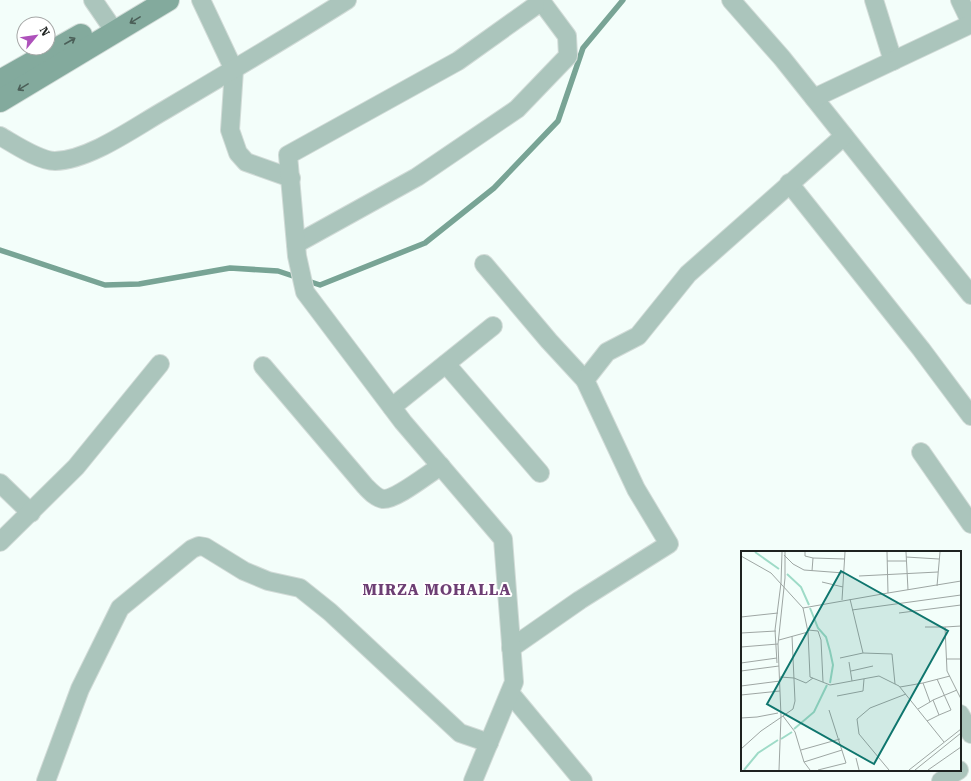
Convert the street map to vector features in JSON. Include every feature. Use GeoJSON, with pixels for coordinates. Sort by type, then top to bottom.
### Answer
{"type":"FeatureCollection","features":[{"type":"Feature","properties":{"kind":"main road"},"geometry":{"type":"LineString","coordinates":[[0,101],[111,26],[140,0]]}},
{"type":"Feature","properties":{"kind":"main road"},"geometry":{"type":"LineString","coordinates":[[0,81],[111,26],[168,0]]}},
{"type":"Feature","properties":{"kind":"street"},"geometry":{"type":"LineString","coordinates":[[93,0],[111,26]]}},
{"type":"Feature","properties":{"kind":"street"},"geometry":{"type":"LineString","coordinates":[[201,0],[234,70],[230,130],[238,153],[246,162],[291,178]]}},
{"type":"Feature","properties":{"kind":"street"},"geometry":{"type":"LineString","coordinates":[[0,136],[44,159],[55,161],[73,157],[103,146],[234,70],[347,0]]}},
{"type":"Feature","properties":{"kind":"street"},"geometry":{"type":"LineString","coordinates":[[731,0],[814,98],[971,295]]}},
{"type":"Feature","properties":{"kind":"street"},"geometry":{"type":"LineString","coordinates":[[874,0],[893,61]]}},
{"type":"Feature","properties":{"kind":"street"},"geometry":{"type":"LineString","coordinates":[[814,98],[971,23],[960,0]]}},
{"type":"Feature","properties":{"kind":"street"},"geometry":{"type":"LineString","coordinates":[[296,250],[417,177],[517,109],[528,99],[568,56],[569,43],[567,36],[537,2],[458,61],[288,155],[296,250],[305,292],[392,407],[503,539],[514,682],[473,781]]}},
{"type":"Feature","properties":{"kind":"street"},"geometry":{"type":"LineString","coordinates":[[585,380],[607,352],[638,336],[688,274],[789,183],[844,136]]}},
{"type":"Feature","properties":{"kind":"street"},"geometry":{"type":"LineString","coordinates":[[789,183],[921,349],[971,416]]}},
{"type":"Feature","properties":{"kind":"street"},"geometry":{"type":"LineString","coordinates":[[484,264],[549,341],[585,380],[636,489],[669,544],[580,600],[511,648]]}},
{"type":"Feature","properties":{"kind":"street"},"geometry":{"type":"LineString","coordinates":[[392,407],[493,326]]}},
{"type":"Feature","properties":{"kind":"street"},"geometry":{"type":"LineString","coordinates":[[0,542],[76,467],[160,364]]}},
{"type":"Feature","properties":{"kind":"street"},"geometry":{"type":"LineString","coordinates":[[446,364],[540,473]]}},
{"type":"Feature","properties":{"kind":"street"},"geometry":{"type":"LineString","coordinates":[[263,366],[365,486],[375,495],[382,498],[392,497],[441,466]]}},
{"type":"Feature","properties":{"kind":"street"},"geometry":{"type":"LineString","coordinates":[[921,452],[971,524]]}},
{"type":"Feature","properties":{"kind":"street"},"geometry":{"type":"LineString","coordinates":[[0,483],[31,513]]}},
{"type":"Feature","properties":{"kind":"street"},"geometry":{"type":"LineString","coordinates":[[46,781],[80,690],[120,608],[192,549],[199,546],[205,547],[244,572],[268,581],[300,588],[330,612],[460,733],[489,743]]}},
{"type":"Feature","properties":{"kind":"street"},"geometry":{"type":"LineString","coordinates":[[510,693],[583,781]]}},
{"type":"Feature","properties":{"kind":"street"},"geometry":{"type":"LineString","coordinates":[[961,716],[971,734]]}},
{"type":"Feature","properties":{"kind":"street"},"geometry":{"type":"LineString","coordinates":[[961,769],[971,762]]}},
{"type":"Feature","properties":{"kind":"street"},"geometry":{"type":"LineString","coordinates":[[941,781],[957,771]]}},
{"type":"Feature","properties":{"kind":"waterway"},"geometry":{"type":"LineString","coordinates":[[0,250],[105,285],[139,284],[230,268],[278,271],[320,285],[425,243],[494,188],[558,121],[583,48],[623,0]]}},
{"type":"Feature","properties":{"kind":"district","name":"MIRZA MOHALLA"},"geometry":{"type":"Point","coordinates":[437,590]}}]}
